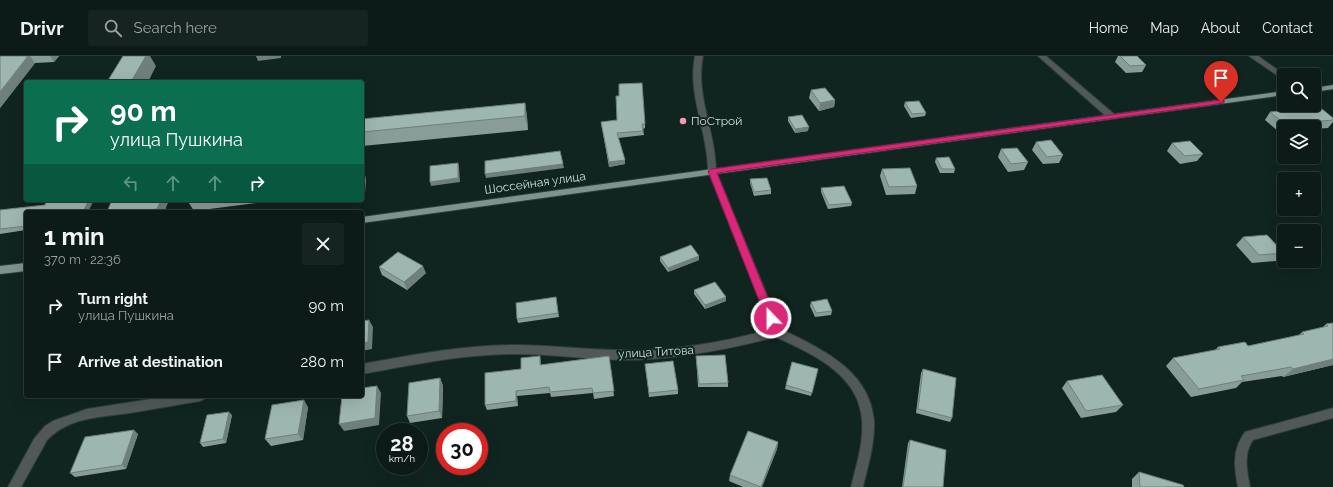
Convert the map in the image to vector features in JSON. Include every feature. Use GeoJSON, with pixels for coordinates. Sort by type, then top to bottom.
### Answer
{"type":"FeatureCollection","features":[{"type":"Feature","properties":{"kind":"main road"},"geometry":{"type":"LineString","coordinates":[[1321,89],[1333,87]]}},
{"type":"Feature","properties":{"kind":"main road","name":"Шоссейная улица"},"geometry":{"type":"LineString","coordinates":[[364,220],[1277,94]]}},
{"type":"Feature","properties":{"kind":"main road"},"geometry":{"type":"LineString","coordinates":[[0,270],[24,266]]}},
{"type":"Feature","properties":{"kind":"street"},"geometry":{"type":"LineString","coordinates":[[699,56],[697,62],[698,83],[711,150],[712,171],[777,332],[826,357],[840,367],[856,385],[865,404],[868,420],[866,445],[857,487]]}},
{"type":"Feature","properties":{"kind":"street"},"geometry":{"type":"LineString","coordinates":[[1042,56],[1111,116]]}},
{"type":"Feature","properties":{"kind":"street"},"geometry":{"type":"LineString","coordinates":[[1253,56],[1277,73]]}},
{"type":"Feature","properties":{"kind":"street","name":"улица Титова"},"geometry":{"type":"LineString","coordinates":[[364,369],[464,352],[501,350],[621,355],[707,350],[733,345],[777,332]]}},
{"type":"Feature","properties":{"kind":"street"},"geometry":{"type":"LineString","coordinates":[[14,487],[20,480],[42,438],[49,430],[63,422],[82,416],[188,398]]}},
{"type":"Feature","properties":{"kind":"street"},"geometry":{"type":"LineString","coordinates":[[1245,485],[1240,452],[1242,444],[1249,436],[1333,413]]}},
{"type":"Feature","properties":{"kind":"building"},"geometry":{"type":"Polygon","coordinates":[[[0,56],[28,56],[0,92],[0,56]]]}},
{"type":"Feature","properties":{"kind":"building"},"geometry":{"type":"Polygon","coordinates":[[[123,56],[146,56],[132,80],[108,80],[123,56]]]}},
{"type":"Feature","properties":{"kind":"building"},"geometry":{"type":"Polygon","coordinates":[[[1120,56],[1137,56],[1146,65],[1130,66],[1120,56]]]}},
{"type":"Feature","properties":{"kind":"building"},"geometry":{"type":"Polygon","coordinates":[[[642,83],[645,124],[642,124],[643,131],[617,133],[625,160],[609,162],[601,122],[617,120],[616,96],[619,96],[619,84],[642,83]]]}},
{"type":"Feature","properties":{"kind":"building"},"geometry":{"type":"Polygon","coordinates":[[[825,88],[835,100],[820,103],[811,90],[825,88]]]}},
{"type":"Feature","properties":{"kind":"building"},"geometry":{"type":"Polygon","coordinates":[[[919,101],[926,113],[912,114],[905,102],[919,101]]]}},
{"type":"Feature","properties":{"kind":"building"},"geometry":{"type":"Polygon","coordinates":[[[525,103],[525,116],[364,132],[364,119],[525,103]]]}},
{"type":"Feature","properties":{"kind":"building"},"geometry":{"type":"Polygon","coordinates":[[[1321,109],[1333,118],[1333,120],[1280,120],[1270,112],[1321,112],[1321,109]]]}},
{"type":"Feature","properties":{"kind":"building"},"geometry":{"type":"Polygon","coordinates":[[[802,115],[809,127],[795,129],[788,117],[802,115]]]}},
{"type":"Feature","properties":{"kind":"building"},"geometry":{"type":"Polygon","coordinates":[[[1051,140],[1063,155],[1047,157],[1036,142],[1051,140]]]}},
{"type":"Feature","properties":{"kind":"building"},"geometry":{"type":"Polygon","coordinates":[[[1190,141],[1203,154],[1185,156],[1172,143],[1190,141]]]}},
{"type":"Feature","properties":{"kind":"building"},"geometry":{"type":"Polygon","coordinates":[[[1017,148],[1028,162],[1011,164],[1001,149],[1017,148]]]}},
{"type":"Feature","properties":{"kind":"building"},"geometry":{"type":"Polygon","coordinates":[[[560,151],[563,164],[485,174],[485,161],[560,151]]]}},
{"type":"Feature","properties":{"kind":"building"},"geometry":{"type":"Polygon","coordinates":[[[949,157],[955,169],[942,169],[936,158],[949,157]]]}},
{"type":"Feature","properties":{"kind":"building"},"geometry":{"type":"Polygon","coordinates":[[[458,163],[458,178],[430,182],[430,166],[458,163]]]}},
{"type":"Feature","properties":{"kind":"building"},"geometry":{"type":"Polygon","coordinates":[[[910,168],[917,186],[889,187],[882,169],[910,168]]]}},
{"type":"Feature","properties":{"kind":"building"},"geometry":{"type":"Polygon","coordinates":[[[767,178],[771,190],[754,192],[750,179],[767,178]]]}},
{"type":"Feature","properties":{"kind":"building"},"geometry":{"type":"Polygon","coordinates":[[[844,186],[852,203],[829,205],[821,188],[844,186]]]}},
{"type":"Feature","properties":{"kind":"building"},"geometry":{"type":"Polygon","coordinates":[[[46,202],[88,202],[84,210],[24,210],[24,226],[0,229],[0,210],[45,205],[46,202]]]}},
{"type":"Feature","properties":{"kind":"building"},"geometry":{"type":"Polygon","coordinates":[[[111,202],[160,202],[157,209],[108,210],[111,202]]]}},
{"type":"Feature","properties":{"kind":"building"},"geometry":{"type":"Polygon","coordinates":[[[1267,235],[1277,246],[1277,254],[1259,255],[1243,237],[1267,235]]]}},
{"type":"Feature","properties":{"kind":"building"},"geometry":{"type":"Polygon","coordinates":[[[691,245],[699,256],[668,268],[660,257],[691,245]]]}},
{"type":"Feature","properties":{"kind":"building"},"geometry":{"type":"Polygon","coordinates":[[[398,252],[423,266],[404,282],[379,267],[398,252]]]}},
{"type":"Feature","properties":{"kind":"building"},"geometry":{"type":"Polygon","coordinates":[[[715,282],[726,297],[705,305],[694,290],[715,282]]]}},
{"type":"Feature","properties":{"kind":"building"},"geometry":{"type":"Polygon","coordinates":[[[556,297],[558,313],[517,319],[516,303],[556,297]]]}},
{"type":"Feature","properties":{"kind":"building"},"geometry":{"type":"Polygon","coordinates":[[[827,299],[832,311],[816,313],[811,302],[827,299]]]}},
{"type":"Feature","properties":{"kind":"building"},"geometry":{"type":"Polygon","coordinates":[[[369,320],[368,342],[364,343],[364,321],[369,320]]]}},
{"type":"Feature","properties":{"kind":"building"},"geometry":{"type":"Polygon","coordinates":[[[1333,323],[1333,359],[1293,369],[1291,367],[1241,376],[1244,380],[1199,389],[1173,358],[1220,349],[1218,347],[1245,342],[1248,346],[1304,334],[1302,332],[1328,326],[1326,324],[1333,323]]]}},
{"type":"Feature","properties":{"kind":"building"},"geometry":{"type":"Polygon","coordinates":[[[725,355],[728,383],[699,384],[696,356],[725,355]]]}},
{"type":"Feature","properties":{"kind":"building"},"geometry":{"type":"Polygon","coordinates":[[[540,356],[540,365],[609,356],[614,391],[593,393],[592,388],[550,392],[549,387],[516,391],[516,401],[485,405],[485,373],[521,369],[521,358],[540,356]]]}},
{"type":"Feature","properties":{"kind":"building"},"geometry":{"type":"Polygon","coordinates":[[[673,361],[678,390],[649,393],[645,364],[673,361]]]}},
{"type":"Feature","properties":{"kind":"building"},"geometry":{"type":"Polygon","coordinates":[[[792,362],[818,369],[812,393],[786,385],[792,362]]]}},
{"type":"Feature","properties":{"kind":"building"},"geometry":{"type":"Polygon","coordinates":[[[923,369],[956,378],[952,418],[918,409],[923,369]]]}},
{"type":"Feature","properties":{"kind":"building"},"geometry":{"type":"Polygon","coordinates":[[[1102,375],[1123,405],[1086,411],[1067,381],[1102,375]]]}},
{"type":"Feature","properties":{"kind":"building"},"geometry":{"type":"Polygon","coordinates":[[[440,378],[439,411],[407,416],[409,383],[440,378]]]}},
{"type":"Feature","properties":{"kind":"building"},"geometry":{"type":"Polygon","coordinates":[[[377,386],[375,418],[339,424],[342,398],[364,398],[364,388],[377,386]]]}},
{"type":"Feature","properties":{"kind":"building"},"geometry":{"type":"Polygon","coordinates":[[[304,400],[298,434],[265,439],[272,405],[304,400]]]}},
{"type":"Feature","properties":{"kind":"building"},"geometry":{"type":"Polygon","coordinates":[[[229,412],[223,439],[200,443],[207,415],[229,412]]]}},
{"type":"Feature","properties":{"kind":"building"},"geometry":{"type":"Polygon","coordinates":[[[134,430],[122,465],[70,473],[85,437],[134,430]]]}},
{"type":"Feature","properties":{"kind":"building"},"geometry":{"type":"Polygon","coordinates":[[[748,431],[778,442],[761,487],[730,475],[748,431]]]}},
{"type":"Feature","properties":{"kind":"building"},"geometry":{"type":"Polygon","coordinates":[[[910,440],[946,450],[943,487],[903,487],[910,440]]]}},
{"type":"Feature","properties":{"kind":"building"},"geometry":{"type":"Polygon","coordinates":[[[1139,472],[1183,485],[1184,487],[1140,487],[1139,472]]]}},
{"type":"Feature","properties":{"kind":"place","name":"ПоСтрой"},"geometry":{"type":"Point","coordinates":[683,121]}},
{"type":"Feature","properties":{"kind":"route"},"geometry":{"type":"LineString","coordinates":[[771,318],[712,171],[1221,102]]}}]}
